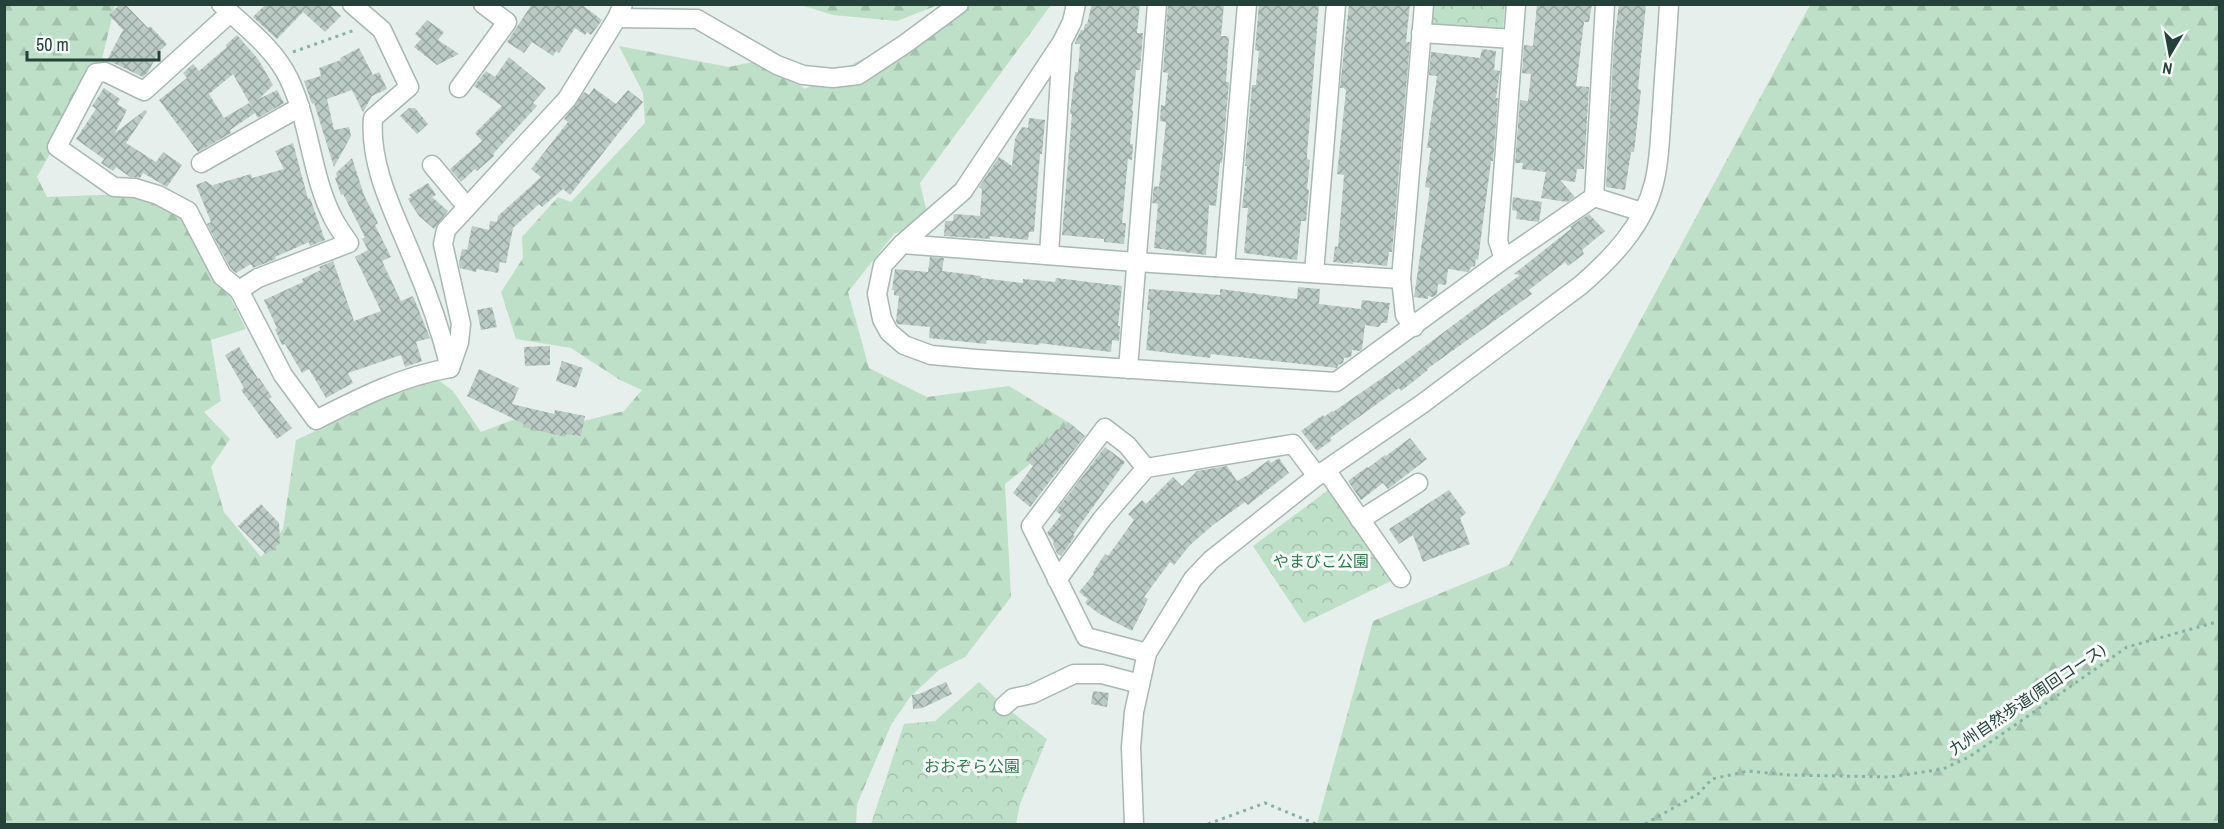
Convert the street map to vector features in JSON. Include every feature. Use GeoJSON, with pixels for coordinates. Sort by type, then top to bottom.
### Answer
{"type":"FeatureCollection","features":[{"type":"Feature","properties":{"kind":"street"},"geometry":{"type":"LineString","coordinates":[[352,4],[382,30],[409,87],[373,118],[372,134],[376,161],[388,198],[445,346],[450,369]]}},
{"type":"Feature","properties":{"kind":"street"},"geometry":{"type":"LineString","coordinates":[[459,88],[507,22],[483,4]]}},
{"type":"Feature","properties":{"kind":"street"},"geometry":{"type":"LineString","coordinates":[[450,369],[459,342],[461,324],[442,244],[446,230],[567,99],[620,11],[697,19],[777,65],[803,75],[833,78],[858,75],[906,44],[959,4]]}},
{"type":"Feature","properties":{"kind":"street"},"geometry":{"type":"LineString","coordinates":[[1076,4],[1072,22],[1062,42],[963,191],[902,244],[883,265],[877,294],[882,319],[889,332],[904,345],[931,355],[1336,382],[1504,259],[1594,198]]}},
{"type":"Feature","properties":{"kind":"street"},"geometry":{"type":"LineString","coordinates":[[1128,369],[1157,4]]}},
{"type":"Feature","properties":{"kind":"street"},"geometry":{"type":"LineString","coordinates":[[1225,267],[1247,4]]}},
{"type":"Feature","properties":{"kind":"street"},"geometry":{"type":"LineString","coordinates":[[1314,273],[1336,4]]}},
{"type":"Feature","properties":{"kind":"street"},"geometry":{"type":"LineString","coordinates":[[1414,327],[1405,315],[1401,279],[1424,4]]}},
{"type":"Feature","properties":{"kind":"street"},"geometry":{"type":"LineString","coordinates":[[1504,259],[1498,241],[1516,4]]}},
{"type":"Feature","properties":{"kind":"street"},"geometry":{"type":"LineString","coordinates":[[1594,198],[1605,4]]}},
{"type":"Feature","properties":{"kind":"street"},"geometry":{"type":"LineString","coordinates":[[1134,825],[1131,747],[1134,712],[1147,653],[1193,579],[1211,560],[1322,473],[1422,404],[1581,285],[1621,247],[1642,213],[1654,183],[1669,4]]}},
{"type":"Feature","properties":{"kind":"street"},"geometry":{"type":"LineString","coordinates":[[239,291],[258,278],[349,243],[331,215],[289,77],[275,58],[226,9],[144,91],[105,72],[96,73],[57,147],[114,187],[135,188],[158,195],[188,210],[222,276],[239,291],[283,375],[316,420],[375,390],[434,371],[450,369]]}},
{"type":"Feature","properties":{"kind":"street"},"geometry":{"type":"LineString","coordinates":[[1421,33],[1513,39]]}},
{"type":"Feature","properties":{"kind":"street"},"geometry":{"type":"LineString","coordinates":[[1049,255],[1062,42]]}},
{"type":"Feature","properties":{"kind":"street"},"geometry":{"type":"LineString","coordinates":[[201,163],[300,107]]}},
{"type":"Feature","properties":{"kind":"street"},"geometry":{"type":"LineString","coordinates":[[432,165],[467,207]]}},
{"type":"Feature","properties":{"kind":"street"},"geometry":{"type":"LineString","coordinates":[[1594,198],[1642,213]]}},
{"type":"Feature","properties":{"kind":"street"},"geometry":{"type":"LineString","coordinates":[[902,244],[1401,279]]}},
{"type":"Feature","properties":{"kind":"street"},"geometry":{"type":"LineString","coordinates":[[1146,468],[1127,445],[1105,428],[1031,526],[1086,637],[1147,653]]}},
{"type":"Feature","properties":{"kind":"street"},"geometry":{"type":"LineString","coordinates":[[1057,580],[1102,519],[1146,468],[1293,444],[1322,473],[1360,519],[1401,578]]}},
{"type":"Feature","properties":{"kind":"street"},"geometry":{"type":"LineString","coordinates":[[1360,519],[1418,483]]}},
{"type":"Feature","properties":{"kind":"street"},"geometry":{"type":"LineString","coordinates":[[1004,706],[1013,698],[1032,694],[1074,674],[1102,674],[1140,684]]}},
{"type":"Feature","properties":{"kind":"path"},"geometry":{"type":"LineString","coordinates":[[275,58],[362,28]]}},
{"type":"Feature","properties":{"kind":"path","name":"九州自然歩道(周回コース)"},"geometry":{"type":"LineString","coordinates":[[1645,825],[1698,795],[1712,779],[1748,771],[1789,775],[1890,777],[1943,769],[1969,757],[2127,647],[2220,621]]}},
{"type":"Feature","properties":{"kind":"path"},"geometry":{"type":"LineString","coordinates":[[1208,825],[1265,803],[1316,825]]}},
{"type":"Feature","properties":{"kind":"green space"},"geometry":{"type":"Polygon","coordinates":[[[938,4],[897,21],[833,15],[801,5],[938,4]]]}},
{"type":"Feature","properties":{"kind":"green space"},"geometry":{"type":"Polygon","coordinates":[[[5,5],[115,5],[102,59],[37,177],[47,197],[153,193],[198,232],[246,329],[211,340],[221,401],[204,412],[230,439],[211,467],[224,512],[261,557],[283,529],[296,440],[354,413],[406,382],[429,373],[453,391],[481,432],[515,419],[571,424],[624,411],[642,390],[620,380],[571,348],[516,339],[501,292],[523,258],[522,237],[558,197],[571,202],[645,123],[643,93],[619,46],[729,67],[765,59],[805,89],[966,5],[1051,5],[920,183],[929,221],[894,234],[848,292],[869,368],[927,397],[1009,386],[1076,427],[1005,484],[1011,597],[965,657],[939,670],[910,697],[891,725],[857,804],[856,824],[5,824],[5,5]]]}},
{"type":"Feature","properties":{"kind":"green space"},"geometry":{"type":"Polygon","coordinates":[[[1433,5],[1505,5],[1503,30],[1432,24],[1433,5]]]}},
{"type":"Feature","properties":{"kind":"green space"},"geometry":{"type":"Polygon","coordinates":[[[1810,5],[2219,5],[2219,824],[1317,824],[1373,621],[1509,565],[1810,5]]]}},
{"type":"Feature","properties":{"kind":"green space","name":"やまびこ公園"},"geometry":{"type":"Polygon","coordinates":[[[1331,488],[1391,581],[1304,623],[1253,546],[1331,488]]]}},
{"type":"Feature","properties":{"kind":"green space","name":"おおぞら公園"},"geometry":{"type":"Polygon","coordinates":[[[979,682],[1004,706],[1047,739],[1020,804],[1016,824],[871,824],[904,724],[935,721],[979,682]]]}},
{"type":"Feature","properties":{"kind":"building"},"geometry":{"type":"Polygon","coordinates":[[[120,4],[125,4],[167,44],[143,77],[107,60],[123,30],[109,15],[120,4]]]}},
{"type":"Feature","properties":{"kind":"building"},"geometry":{"type":"Polygon","coordinates":[[[266,4],[329,4],[341,16],[325,32],[303,12],[277,39],[253,17],[266,4]]]}},
{"type":"Feature","properties":{"kind":"building"},"geometry":{"type":"Polygon","coordinates":[[[532,4],[581,4],[602,20],[591,35],[587,32],[585,35],[575,28],[559,53],[556,51],[553,56],[532,42],[524,53],[507,42],[532,4]]]}},
{"type":"Feature","properties":{"kind":"building"},"geometry":{"type":"Polygon","coordinates":[[[1092,4],[1140,4],[1137,33],[1143,33],[1140,70],[1136,70],[1132,111],[1130,144],[1133,144],[1132,160],[1128,159],[1122,223],[1126,223],[1124,244],[1104,242],[1104,239],[1062,235],[1072,114],[1070,114],[1075,72],[1078,72],[1080,44],[1075,44],[1081,30],[1084,30],[1087,24],[1092,4]]]}},
{"type":"Feature","properties":{"kind":"building"},"geometry":{"type":"Polygon","coordinates":[[[1168,4],[1224,4],[1221,36],[1227,36],[1229,39],[1226,82],[1229,82],[1222,163],[1220,163],[1216,206],[1209,205],[1206,255],[1154,248],[1158,204],[1152,203],[1154,186],[1159,187],[1166,122],[1160,121],[1161,105],[1165,106],[1168,73],[1163,72],[1168,4]]]}},
{"type":"Feature","properties":{"kind":"building"},"geometry":{"type":"Polygon","coordinates":[[[1259,4],[1319,4],[1307,155],[1307,159],[1310,160],[1307,189],[1309,190],[1306,221],[1301,221],[1297,260],[1244,253],[1248,208],[1242,208],[1252,85],[1256,85],[1259,51],[1255,50],[1259,4]]]}},
{"type":"Feature","properties":{"kind":"building"},"geometry":{"type":"Polygon","coordinates":[[[1349,4],[1410,4],[1406,42],[1410,42],[1392,252],[1389,252],[1387,266],[1333,262],[1335,246],[1338,247],[1344,175],[1337,174],[1346,91],[1340,88],[1349,4]]]}},
{"type":"Feature","properties":{"kind":"building"},"geometry":{"type":"Polygon","coordinates":[[[1537,4],[1592,4],[1589,22],[1584,22],[1576,86],[1589,87],[1584,169],[1577,169],[1575,182],[1560,180],[1575,197],[1567,202],[1541,198],[1546,172],[1522,169],[1523,163],[1515,163],[1520,100],[1528,101],[1531,74],[1522,73],[1524,45],[1533,46],[1537,4]]]}},
{"type":"Feature","properties":{"kind":"building"},"geometry":{"type":"Polygon","coordinates":[[[1619,4],[1646,4],[1638,89],[1641,90],[1634,152],[1631,152],[1625,190],[1606,187],[1614,42],[1619,4]]]}},
{"type":"Feature","properties":{"kind":"building"},"geometry":{"type":"Polygon","coordinates":[[[427,20],[444,32],[438,40],[459,54],[437,65],[414,47],[421,39],[415,34],[427,20]]]}},
{"type":"Feature","properties":{"kind":"building"},"geometry":{"type":"Polygon","coordinates":[[[237,35],[258,59],[273,85],[259,99],[277,90],[284,103],[258,118],[233,74],[209,94],[224,118],[249,103],[255,113],[230,130],[231,133],[198,152],[159,100],[187,78],[183,73],[193,64],[199,71],[227,47],[226,45],[237,35]]]}},
{"type":"Feature","properties":{"kind":"building"},"geometry":{"type":"Polygon","coordinates":[[[359,48],[373,75],[379,72],[387,89],[372,96],[363,112],[352,90],[327,99],[334,130],[349,127],[351,136],[334,167],[314,103],[312,104],[304,81],[321,76],[319,68],[341,60],[340,58],[359,48]]]}},
{"type":"Feature","properties":{"kind":"building"},"geometry":{"type":"Polygon","coordinates":[[[1482,49],[1496,51],[1494,70],[1500,71],[1496,98],[1498,98],[1493,161],[1491,161],[1478,260],[1476,259],[1475,266],[1471,267],[1468,272],[1448,269],[1446,285],[1438,284],[1437,294],[1433,297],[1428,296],[1428,299],[1414,297],[1430,188],[1425,187],[1431,148],[1427,148],[1437,76],[1429,75],[1431,52],[1480,58],[1482,49]]]}},
{"type":"Feature","properties":{"kind":"building"},"geometry":{"type":"Polygon","coordinates":[[[509,57],[546,88],[533,103],[537,106],[493,154],[494,156],[461,182],[450,169],[482,141],[475,133],[502,106],[474,86],[486,71],[495,77],[509,57]]]}},
{"type":"Feature","properties":{"kind":"building"},"geometry":{"type":"Polygon","coordinates":[[[104,88],[120,99],[117,104],[127,110],[115,133],[145,110],[147,112],[126,143],[156,162],[163,152],[182,165],[167,187],[143,173],[140,178],[130,177],[116,167],[113,171],[101,163],[104,159],[76,139],[96,109],[92,106],[104,88]]]}},
{"type":"Feature","properties":{"kind":"building"},"geometry":{"type":"Polygon","coordinates":[[[594,88],[616,104],[628,90],[643,102],[570,195],[563,189],[542,207],[539,204],[513,228],[506,263],[500,262],[498,273],[477,269],[476,272],[460,268],[462,249],[467,250],[472,226],[489,230],[490,221],[497,222],[498,216],[541,177],[531,169],[568,122],[564,119],[584,92],[589,95],[594,88]]]}},
{"type":"Feature","properties":{"kind":"building"},"geometry":{"type":"Polygon","coordinates":[[[409,108],[415,108],[428,124],[417,134],[400,116],[409,108]]]}},
{"type":"Feature","properties":{"kind":"building"},"geometry":{"type":"Polygon","coordinates":[[[1029,118],[1045,120],[1034,232],[1029,232],[1028,240],[990,236],[990,239],[944,236],[945,221],[953,221],[954,214],[980,216],[982,189],[979,187],[999,157],[1012,166],[1015,139],[1022,127],[1028,128],[1029,118]]]}},
{"type":"Feature","properties":{"kind":"building"},"geometry":{"type":"Polygon","coordinates":[[[293,143],[308,199],[310,198],[325,240],[310,246],[309,242],[275,257],[276,259],[253,268],[251,264],[236,273],[231,269],[207,224],[211,222],[196,185],[206,181],[214,187],[213,185],[251,174],[252,178],[284,169],[275,151],[293,143]]]}},
{"type":"Feature","properties":{"kind":"building"},"geometry":{"type":"Polygon","coordinates":[[[352,158],[364,195],[378,223],[375,225],[391,257],[382,261],[401,301],[413,296],[430,338],[416,342],[422,361],[405,367],[401,355],[348,373],[353,383],[326,398],[309,369],[302,373],[285,344],[282,345],[264,300],[303,282],[302,279],[321,270],[319,267],[333,261],[354,321],[381,311],[355,257],[368,250],[362,239],[365,237],[343,194],[341,195],[335,178],[336,173],[352,158]]]}},
{"type":"Feature","properties":{"kind":"building"},"geometry":{"type":"Polygon","coordinates":[[[428,183],[436,195],[432,197],[448,211],[434,229],[419,216],[408,199],[411,197],[409,195],[428,183]]]}},
{"type":"Feature","properties":{"kind":"building"},"geometry":{"type":"Polygon","coordinates":[[[1513,197],[1542,202],[1539,222],[1516,219],[1517,211],[1512,210],[1513,197]]]}},
{"type":"Feature","properties":{"kind":"building"},"geometry":{"type":"Polygon","coordinates":[[[1589,214],[1605,231],[1582,250],[1584,254],[1568,266],[1565,262],[1529,290],[1532,294],[1427,369],[1401,391],[1399,388],[1330,438],[1332,440],[1317,451],[1301,431],[1388,374],[1520,275],[1514,274],[1589,214]]]}},
{"type":"Feature","properties":{"kind":"building"},"geometry":{"type":"Polygon","coordinates":[[[930,257],[944,258],[942,271],[981,276],[981,278],[1023,283],[1023,279],[1055,282],[1056,278],[1122,286],[1118,326],[1120,326],[1119,341],[1112,340],[1111,352],[1039,343],[1039,345],[987,340],[986,344],[929,338],[930,327],[897,324],[899,296],[894,295],[894,290],[892,290],[895,269],[928,272],[930,257]]]}},
{"type":"Feature","properties":{"kind":"building"},"geometry":{"type":"Polygon","coordinates":[[[1298,287],[1320,289],[1319,304],[1361,309],[1362,300],[1390,303],[1387,323],[1381,323],[1377,327],[1365,325],[1362,349],[1352,350],[1351,357],[1344,358],[1343,363],[1337,368],[1211,354],[1210,358],[1146,350],[1150,310],[1147,310],[1149,289],[1220,295],[1220,289],[1297,299],[1298,287]]]}},
{"type":"Feature","properties":{"kind":"building"},"geometry":{"type":"Polygon","coordinates":[[[492,307],[497,327],[481,330],[477,310],[492,307]]]}},
{"type":"Feature","properties":{"kind":"building"},"geometry":{"type":"Polygon","coordinates":[[[550,346],[550,365],[525,366],[524,347],[550,346]]]}},
{"type":"Feature","properties":{"kind":"building"},"geometry":{"type":"Polygon","coordinates":[[[239,347],[272,397],[269,399],[292,428],[277,439],[241,390],[244,388],[225,355],[239,347]]]}},
{"type":"Feature","properties":{"kind":"building"},"geometry":{"type":"Polygon","coordinates":[[[562,361],[583,368],[576,388],[556,381],[562,361]]]}},
{"type":"Feature","properties":{"kind":"building"},"geometry":{"type":"Polygon","coordinates":[[[479,369],[519,388],[512,404],[554,414],[555,410],[585,416],[581,436],[566,434],[566,437],[523,427],[524,424],[467,396],[479,369]]]}},
{"type":"Feature","properties":{"kind":"building"},"geometry":{"type":"Polygon","coordinates":[[[1068,422],[1085,436],[1030,507],[1013,493],[1033,466],[1026,460],[1040,442],[1044,446],[1057,429],[1061,431],[1068,422]]]}},
{"type":"Feature","properties":{"kind":"building"},"geometry":{"type":"Polygon","coordinates":[[[1410,438],[1427,459],[1388,489],[1383,483],[1361,500],[1348,481],[1410,438]]]}},
{"type":"Feature","properties":{"kind":"building"},"geometry":{"type":"Polygon","coordinates":[[[1105,447],[1125,462],[1073,535],[1075,536],[1061,556],[1057,553],[1054,542],[1047,533],[1061,515],[1056,511],[1105,447]]]}},
{"type":"Feature","properties":{"kind":"building"},"geometry":{"type":"Polygon","coordinates":[[[1279,458],[1289,473],[1248,505],[1245,502],[1213,525],[1190,545],[1174,565],[1170,562],[1144,597],[1148,599],[1132,631],[1098,613],[1085,603],[1088,599],[1079,592],[1094,574],[1093,572],[1105,554],[1108,556],[1134,520],[1128,514],[1142,500],[1146,504],[1173,477],[1182,486],[1197,471],[1227,466],[1237,481],[1269,460],[1271,463],[1279,458]]]}},
{"type":"Feature","properties":{"kind":"building"},"geometry":{"type":"Polygon","coordinates":[[[1449,490],[1466,513],[1460,518],[1470,544],[1423,562],[1413,535],[1399,544],[1389,529],[1449,490]]]}},
{"type":"Feature","properties":{"kind":"building"},"geometry":{"type":"Polygon","coordinates":[[[261,504],[279,523],[280,543],[266,554],[238,526],[261,504]]]}},
{"type":"Feature","properties":{"kind":"building"},"geometry":{"type":"Polygon","coordinates":[[[946,682],[952,694],[922,708],[913,709],[912,695],[946,682]]]}},
{"type":"Feature","properties":{"kind":"building"},"geometry":{"type":"Polygon","coordinates":[[[1093,691],[1109,693],[1107,707],[1091,704],[1093,691]]]}}]}
